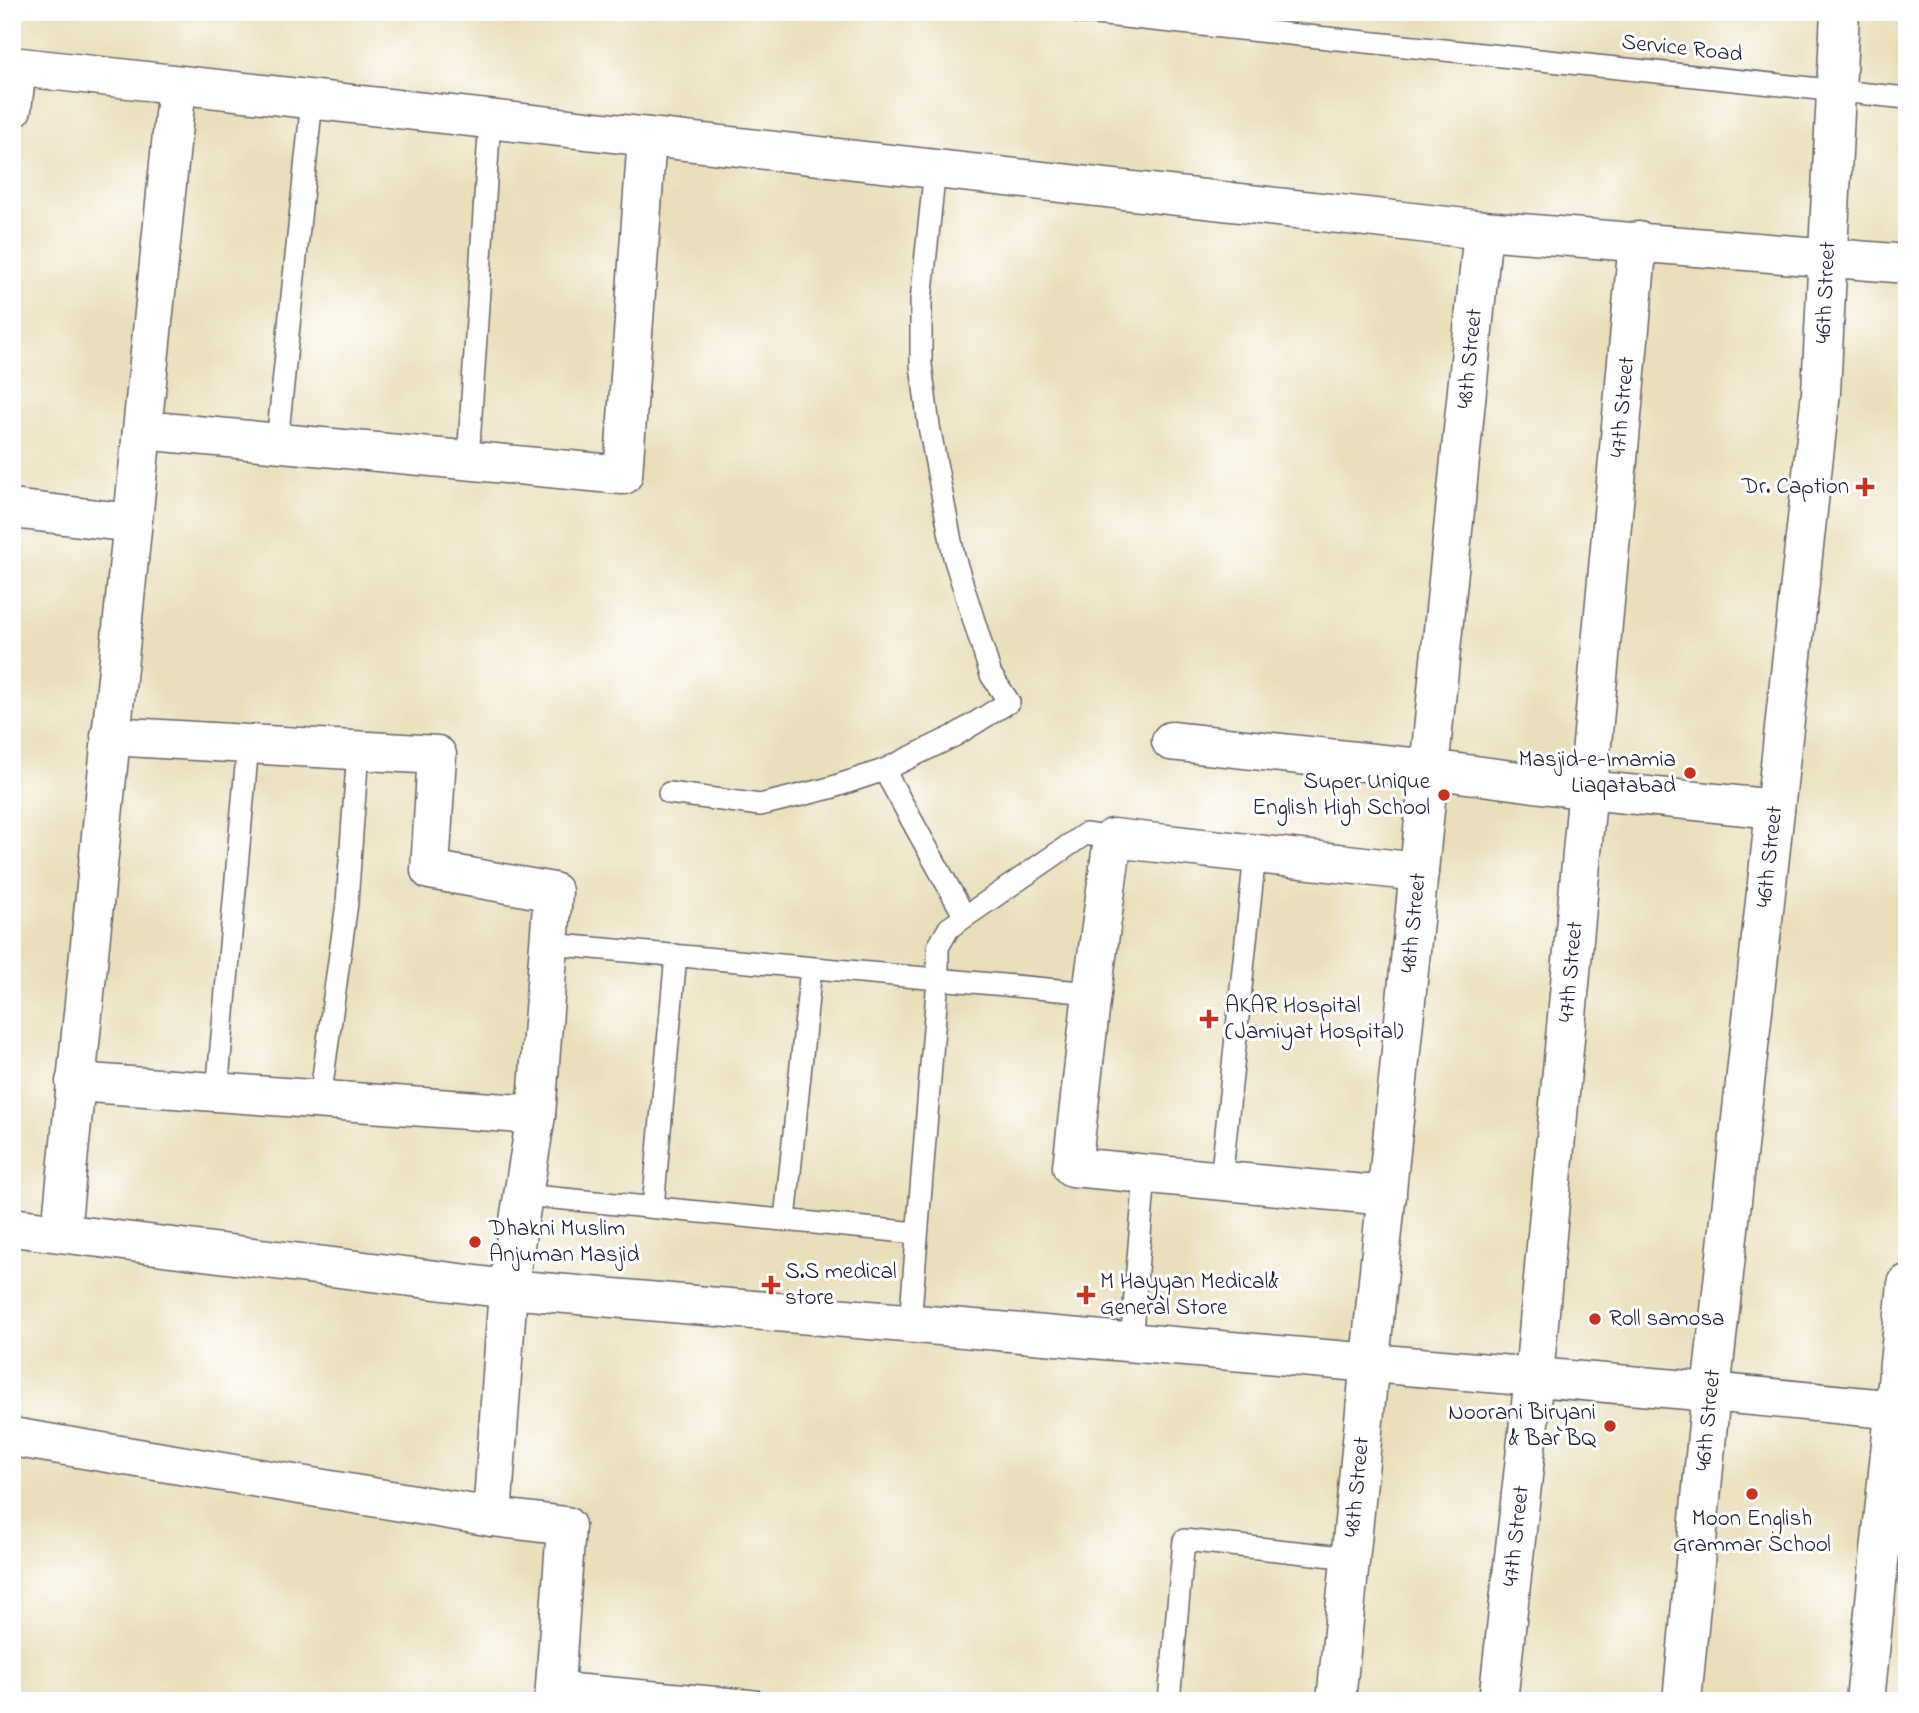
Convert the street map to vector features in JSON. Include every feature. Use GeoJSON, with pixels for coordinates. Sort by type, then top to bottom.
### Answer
{"type":"FeatureCollection","features":[{"type":"Feature","properties":{"kind":"street","name":"46th Street"},"geometry":{"type":"LineString","coordinates":[[1682,1701],[1712,1392],[1821,392],[1840,12]]}},
{"type":"Feature","properties":{"kind":"street"},"geometry":{"type":"LineString","coordinates":[[12,109],[15,67],[1483,230],[1907,264]]}},
{"type":"Feature","properties":{"kind":"street"},"geometry":{"type":"LineString","coordinates":[[61,1231],[177,85]]}},
{"type":"Feature","properties":{"kind":"street"},"geometry":{"type":"LineString","coordinates":[[142,430],[623,475],[647,137]]}},
{"type":"Feature","properties":{"kind":"street","name":"48th Street"},"geometry":{"type":"LineString","coordinates":[[1336,1701],[1483,230]]}},
{"type":"Feature","properties":{"kind":"street","name":"47th Street"},"geometry":{"type":"LineString","coordinates":[[1498,1701],[1534,1377],[1637,241]]}},
{"type":"Feature","properties":{"kind":"street"},"geometry":{"type":"LineString","coordinates":[[12,509],[132,523]]}},
{"type":"Feature","properties":{"kind":"street"},"geometry":{"type":"LineString","coordinates":[[110,736],[437,755],[430,870],[553,892],[536,1115],[509,1289],[492,1517]]}},
{"type":"Feature","properties":{"kind":"street"},"geometry":{"type":"LineString","coordinates":[[1171,741],[1775,809]]}},
{"type":"Feature","properties":{"kind":"street"},"geometry":{"type":"LineString","coordinates":[[1387,1196],[1072,1167],[1113,838],[1419,872]]}},
{"type":"Feature","properties":{"kind":"street"},"geometry":{"type":"LineString","coordinates":[[75,1082],[536,1115]]}},
{"type":"Feature","properties":{"kind":"street"},"geometry":{"type":"LineString","coordinates":[[12,1227],[509,1289],[1712,1392],[1900,1411]]}},
{"type":"Feature","properties":{"kind":"street"},"geometry":{"type":"LineString","coordinates":[[1865,1701],[1900,1411],[1907,1284]]}},
{"type":"Feature","properties":{"kind":"street"},"geometry":{"type":"LineString","coordinates":[[12,1437],[492,1517],[566,1526],[555,1692]]}},
{"type":"Feature","properties":{"kind":"lane","name":"Service Road"},"geometry":{"type":"LineString","coordinates":[[1076,12],[1907,98]]}},
{"type":"Feature","properties":{"kind":"lane"},"geometry":{"type":"LineString","coordinates":[[276,443],[312,100]]}},
{"type":"Feature","properties":{"kind":"lane"},"geometry":{"type":"LineString","coordinates":[[468,461],[490,119]]}},
{"type":"Feature","properties":{"kind":"lane"},"geometry":{"type":"LineString","coordinates":[[669,793],[760,805],[830,788],[884,770],[954,736],[1009,702],[991,675],[954,557],[929,426],[921,365],[921,301],[935,169]]}},
{"type":"Feature","properties":{"kind":"lane"},"geometry":{"type":"LineString","coordinates":[[217,1092],[248,744]]}},
{"type":"Feature","properties":{"kind":"lane"},"geometry":{"type":"LineString","coordinates":[[320,1099],[347,903],[358,750]]}},
{"type":"Feature","properties":{"kind":"lane"},"geometry":{"type":"LineString","coordinates":[[884,770],[965,917]]}},
{"type":"Feature","properties":{"kind":"lane"},"geometry":{"type":"LineString","coordinates":[[910,1324],[937,979],[937,947],[949,928],[1085,834],[1113,838]]}},
{"type":"Feature","properties":{"kind":"lane"},"geometry":{"type":"LineString","coordinates":[[1221,1181],[1255,854]]}},
{"type":"Feature","properties":{"kind":"lane"},"geometry":{"type":"LineString","coordinates":[[549,944],[1092,993]]}},
{"type":"Feature","properties":{"kind":"lane"},"geometry":{"type":"LineString","coordinates":[[653,1207],[676,955]]}},
{"type":"Feature","properties":{"kind":"lane"},"geometry":{"type":"LineString","coordinates":[[785,1220],[811,968]]}},
{"type":"Feature","properties":{"kind":"lane"},"geometry":{"type":"LineString","coordinates":[[1131,1343],[1145,1174]]}},
{"type":"Feature","properties":{"kind":"lane"},"geometry":{"type":"LineString","coordinates":[[523,1195],[917,1233]]}},
{"type":"Feature","properties":{"kind":"lane"},"geometry":{"type":"LineString","coordinates":[[1168,1701],[1184,1540],[1351,1558]]}},
{"type":"Feature","properties":{"kind":"lane"},"geometry":{"type":"LineString","coordinates":[[555,1692],[755,1701]]}},
{"type":"Feature","properties":{"kind":"place","name":"Dr. Caption"},"geometry":{"type":"Point","coordinates":[1865,487]}},
{"type":"Feature","properties":{"kind":"place","name":"Masjid-e-Imamia Liaqatabad"},"geometry":{"type":"Point","coordinates":[1690,773]}},
{"type":"Feature","properties":{"kind":"place","name":"Super Unique English High School"},"geometry":{"type":"Point","coordinates":[1444,795]}},
{"type":"Feature","properties":{"kind":"place","name":"AKAR Hospital (Jamiyat Hospital)"},"geometry":{"type":"Point","coordinates":[1209,1019]}},
{"type":"Feature","properties":{"kind":"place","name":"Dhakni Muslim Anjuman Masjid"},"geometry":{"type":"Point","coordinates":[475,1242]}},
{"type":"Feature","properties":{"kind":"place","name":"S.S medical store"},"geometry":{"type":"Point","coordinates":[771,1285]}},
{"type":"Feature","properties":{"kind":"place","name":"M Hayyan Medical& General Store"},"geometry":{"type":"Point","coordinates":[1086,1295]}},
{"type":"Feature","properties":{"kind":"place","name":"Roll samosa"},"geometry":{"type":"Point","coordinates":[1595,1319]}},
{"type":"Feature","properties":{"kind":"place","name":"Noorani Biryani & Bar BQ"},"geometry":{"type":"Point","coordinates":[1610,1426]}},
{"type":"Feature","properties":{"kind":"place","name":"Moon English Grammar School"},"geometry":{"type":"Point","coordinates":[1752,1494]}}]}
